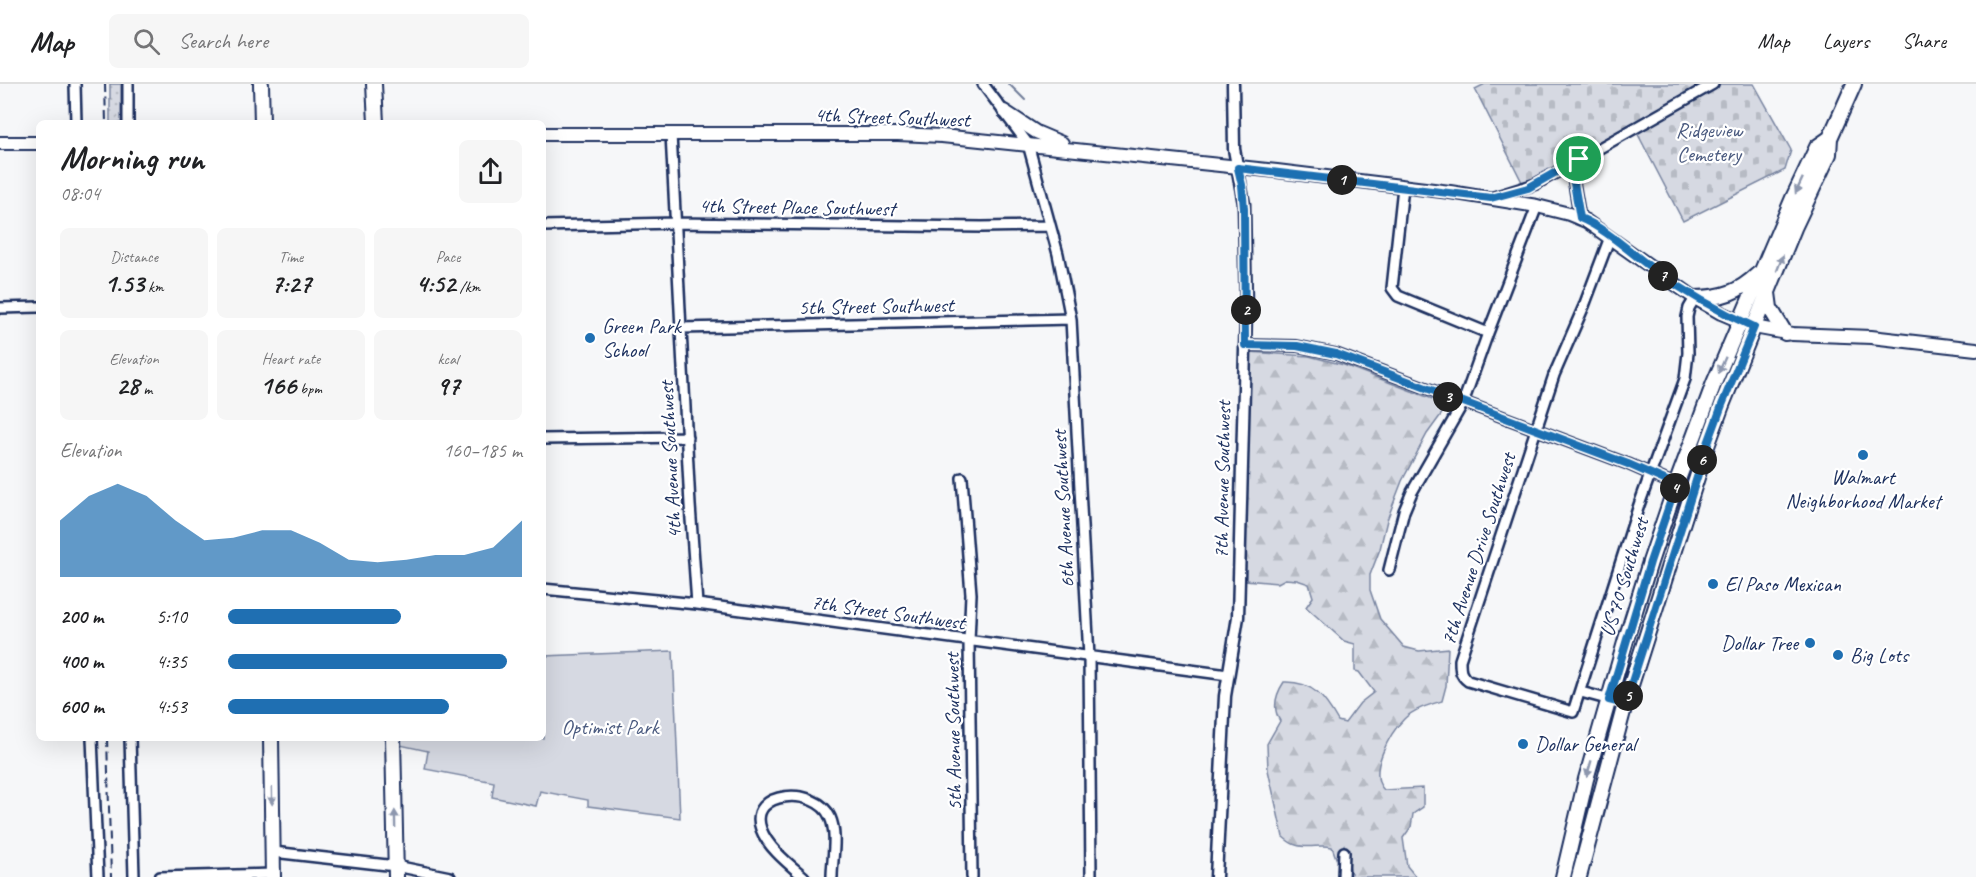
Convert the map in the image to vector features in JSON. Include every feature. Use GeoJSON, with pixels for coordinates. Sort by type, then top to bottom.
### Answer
{"type":"FeatureCollection","features":[{"type":"Feature","properties":{"kind":"main road"},"geometry":{"type":"LineString","coordinates":[[261,84],[262,120]]}},
{"type":"Feature","properties":{"kind":"main road"},"geometry":{"type":"LineString","coordinates":[[374,84],[376,120]]}},
{"type":"Feature","properties":{"kind":"main road","name":"US 70 Southwest"},"geometry":{"type":"LineString","coordinates":[[1579,877],[1625,704],[1707,446],[1794,228],[1829,154],[1830,138],[1854,84]]}},
{"type":"Feature","properties":{"kind":"main road"},"geometry":{"type":"LineString","coordinates":[[1004,111],[1044,136],[1092,152]]}},
{"type":"Feature","properties":{"kind":"main road","name":"4th Street Southwest"},"geometry":{"type":"LineString","coordinates":[[546,134],[898,134],[1028,144],[1491,198],[1537,206],[1580,218],[1695,298],[1754,327],[1785,333],[1871,337],[1976,349]]}},
{"type":"Feature","properties":{"kind":"main road","name":"US 70 Southwest"},"geometry":{"type":"LineString","coordinates":[[1563,877],[1586,779],[1650,562],[1676,485],[1714,383],[1762,270],[1817,147],[1830,138]]}},
{"type":"Feature","properties":{"kind":"main road"},"geometry":{"type":"LineString","coordinates":[[0,143],[36,142]]}},
{"type":"Feature","properties":{"kind":"main road"},"geometry":{"type":"LineString","coordinates":[[1695,298],[1713,297],[1736,291],[1762,270]]}},
{"type":"Feature","properties":{"kind":"main road"},"geometry":{"type":"LineString","coordinates":[[1768,293],[1772,310],[1785,333]]}},
{"type":"Feature","properties":{"kind":"main road"},"geometry":{"type":"LineString","coordinates":[[271,741],[273,876]]}},
{"type":"Feature","properties":{"kind":"main road"},"geometry":{"type":"LineString","coordinates":[[393,741],[396,871]]}},
{"type":"Feature","properties":{"kind":"street"},"geometry":{"type":"LineString","coordinates":[[75,84],[76,120]]}},
{"type":"Feature","properties":{"kind":"street"},"geometry":{"type":"LineString","coordinates":[[128,84],[128,120]]}},
{"type":"Feature","properties":{"kind":"street"},"geometry":{"type":"LineString","coordinates":[[983,84],[1028,144]]}},
{"type":"Feature","properties":{"kind":"street","name":"7th Avenue Southwest"},"geometry":{"type":"LineString","coordinates":[[1216,877],[1221,738],[1228,675],[1238,617],[1245,345],[1244,209],[1242,185],[1234,149],[1233,84]]}},
{"type":"Feature","properties":{"kind":"street"},"geometry":{"type":"LineString","coordinates":[[1491,198],[1528,188],[1713,84]]}},
{"type":"Feature","properties":{"kind":"street","name":"4th Avenue Southwest"},"geometry":{"type":"LineString","coordinates":[[671,134],[697,604]]}},
{"type":"Feature","properties":{"kind":"street","name":"6th Avenue Southwest"},"geometry":{"type":"LineString","coordinates":[[1028,144],[1065,285],[1071,319],[1089,657],[1091,877]]}},
{"type":"Feature","properties":{"kind":"street"},"geometry":{"type":"LineString","coordinates":[[1579,159],[1574,183],[1580,218]]}},
{"type":"Feature","properties":{"kind":"street"},"geometry":{"type":"LineString","coordinates":[[1403,187],[1392,288],[1398,296],[1488,333]]}},
{"type":"Feature","properties":{"kind":"street"},"geometry":{"type":"LineString","coordinates":[[1389,570],[1404,511],[1412,492],[1463,403],[1537,206]]}},
{"type":"Feature","properties":{"kind":"street","name":"4th Street Place Southwest"},"geometry":{"type":"LineString","coordinates":[[546,226],[676,223],[1050,226]]}},
{"type":"Feature","properties":{"kind":"street","name":"7th Avenue Drive Southwest"},"geometry":{"type":"LineString","coordinates":[[1581,692],[1574,712],[1468,681],[1460,672],[1460,660],[1554,375],[1584,306],[1610,237]]}},
{"type":"Feature","properties":{"kind":"street"},"geometry":{"type":"LineString","coordinates":[[1625,704],[1581,692],[1650,473],[1685,379],[1688,353],[1687,317],[1695,298]]}},
{"type":"Feature","properties":{"kind":"street"},"geometry":{"type":"LineString","coordinates":[[0,308],[36,306]]}},
{"type":"Feature","properties":{"kind":"street","name":"5th Street Southwest"},"geometry":{"type":"LineString","coordinates":[[681,328],[1071,319]]}},
{"type":"Feature","properties":{"kind":"street"},"geometry":{"type":"LineString","coordinates":[[1245,345],[1297,346],[1336,354],[1650,473],[1676,485]]}},
{"type":"Feature","properties":{"kind":"street"},"geometry":{"type":"LineString","coordinates":[[546,439],[687,436]]}},
{"type":"Feature","properties":{"kind":"street","name":"5th Avenue Southwest"},"geometry":{"type":"LineString","coordinates":[[962,478],[971,594],[969,641],[972,877]]}},
{"type":"Feature","properties":{"kind":"street","name":"7th Street Southwest"},"geometry":{"type":"LineString","coordinates":[[546,589],[697,604],[1228,675]]}},
{"type":"Feature","properties":{"kind":"street"},"geometry":{"type":"LineString","coordinates":[[92,741],[98,877]]}},
{"type":"Feature","properties":{"kind":"street"},"geometry":{"type":"LineString","coordinates":[[130,741],[134,877]]}},
{"type":"Feature","properties":{"kind":"street"},"geometry":{"type":"LineString","coordinates":[[804,877],[770,843],[760,827],[760,814],[766,803],[772,799],[808,798],[825,808],[833,824],[832,877]]}},
{"type":"Feature","properties":{"kind":"street"},"geometry":{"type":"LineString","coordinates":[[273,852],[450,877]]}},
{"type":"Feature","properties":{"kind":"street"},"geometry":{"type":"LineString","coordinates":[[1343,877],[1344,852]]}},
{"type":"Feature","properties":{"kind":"street"},"geometry":{"type":"LineString","coordinates":[[160,877],[273,876]]}},
{"type":"Feature","properties":{"kind":"green space"},"geometry":{"type":"Polygon","coordinates":[[[110,84],[121,84],[121,120],[110,120],[110,84]]]}},
{"type":"Feature","properties":{"kind":"green space","name":"Ridgeview Cemetery"},"geometry":{"type":"Polygon","coordinates":[[[1485,84],[1754,84],[1791,150],[1785,170],[1683,221],[1632,123],[1523,184],[1475,89],[1485,84]]]}},
{"type":"Feature","properties":{"kind":"green space"},"geometry":{"type":"Polygon","coordinates":[[[1249,352],[1309,356],[1344,365],[1443,403],[1443,412],[1427,434],[1402,481],[1370,575],[1370,590],[1380,619],[1404,647],[1419,651],[1448,648],[1446,686],[1442,701],[1417,710],[1398,725],[1382,753],[1379,764],[1379,783],[1384,790],[1423,788],[1423,807],[1413,814],[1411,827],[1403,838],[1407,866],[1416,877],[1352,877],[1344,845],[1336,858],[1332,847],[1300,846],[1292,844],[1283,837],[1268,770],[1267,744],[1280,721],[1276,711],[1276,701],[1284,682],[1303,684],[1317,692],[1338,721],[1345,723],[1360,703],[1374,692],[1359,672],[1355,671],[1355,644],[1344,641],[1306,607],[1313,597],[1309,584],[1285,579],[1278,583],[1245,580],[1249,352]]]}},
{"type":"Feature","properties":{"kind":"green space","name":"Optimist Park"},"geometry":{"type":"Polygon","coordinates":[[[673,651],[680,818],[588,806],[588,800],[540,791],[536,806],[492,797],[494,782],[425,769],[428,751],[400,745],[400,741],[546,741],[546,656],[673,651]]]}},
{"type":"Feature","properties":{"kind":"waterway"},"geometry":{"type":"LineString","coordinates":[[1009,84],[1025,100]]}},
{"type":"Feature","properties":{"kind":"railway"},"geometry":{"type":"LineString","coordinates":[[105,84],[106,120]]}},
{"type":"Feature","properties":{"kind":"railway"},"geometry":{"type":"LineString","coordinates":[[107,741],[111,877]]}},
{"type":"Feature","properties":{"kind":"place","name":"Green Park School"},"geometry":{"type":"Point","coordinates":[590,338]}},
{"type":"Feature","properties":{"kind":"place","name":"Walmart Neighborhood Market"},"geometry":{"type":"Point","coordinates":[1863,455]}},
{"type":"Feature","properties":{"kind":"place","name":"El Paso Mexican"},"geometry":{"type":"Point","coordinates":[1713,584]}},
{"type":"Feature","properties":{"kind":"place","name":"Dollar Tree"},"geometry":{"type":"Point","coordinates":[1810,643]}},
{"type":"Feature","properties":{"kind":"place","name":"Big Lots"},"geometry":{"type":"Point","coordinates":[1838,655]}},
{"type":"Feature","properties":{"kind":"place","name":"Dollar General"},"geometry":{"type":"Point","coordinates":[1523,744]}},
{"type":"Feature","properties":{"kind":"route"},"geometry":{"type":"LineString","coordinates":[[1579,159],[1574,183],[1580,218],[1695,298],[1721,313],[1754,327],[1707,446],[1625,704],[1609,700],[1650,562],[1676,485],[1628,464],[1336,354],[1297,346],[1245,345],[1244,209],[1238,168],[1491,198],[1528,188],[1579,159]]}}]}
